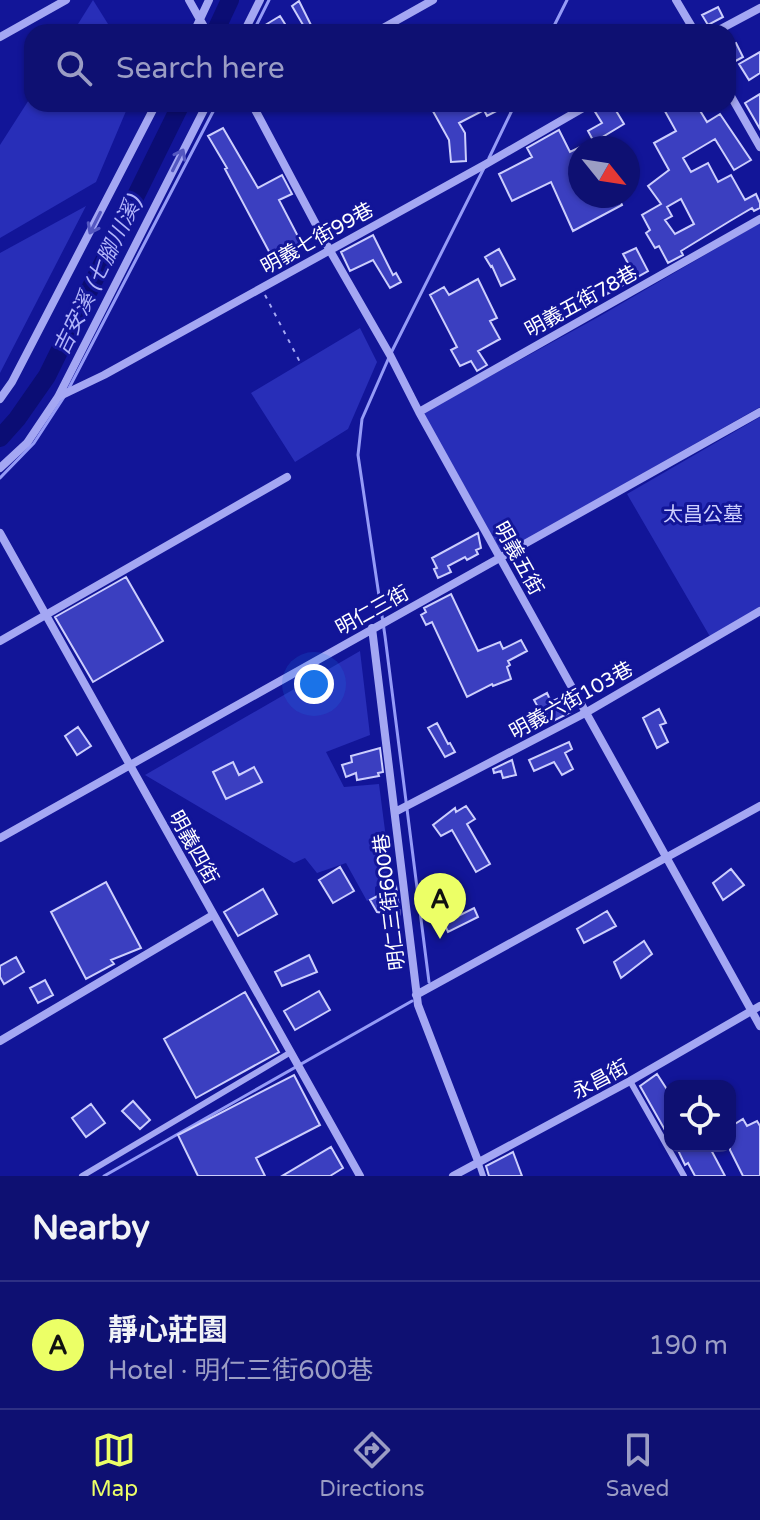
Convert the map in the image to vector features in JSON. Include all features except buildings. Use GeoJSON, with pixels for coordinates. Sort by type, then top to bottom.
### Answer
{"type":"FeatureCollection","features":[{"type":"Feature","properties":{"kind":"street"},"geometry":{"type":"LineString","coordinates":[[0,37],[66,0]]}},
{"type":"Feature","properties":{"kind":"street"},"geometry":{"type":"LineString","coordinates":[[189,0],[202,24]]}},
{"type":"Feature","properties":{"kind":"street"},"geometry":{"type":"LineString","coordinates":[[198,24],[209,0]]}},
{"type":"Feature","properties":{"kind":"street"},"geometry":{"type":"LineString","coordinates":[[248,24],[260,0]]}},
{"type":"Feature","properties":{"kind":"street"},"geometry":{"type":"LineString","coordinates":[[390,24],[433,0]]}},
{"type":"Feature","properties":{"kind":"street"},"geometry":{"type":"LineString","coordinates":[[676,0],[690,24]]}},
{"type":"Feature","properties":{"kind":"street"},"geometry":{"type":"LineString","coordinates":[[730,24],[760,8]]}},
{"type":"Feature","properties":{"kind":"street"},"geometry":{"type":"LineString","coordinates":[[736,105],[760,147]]}},
{"type":"Feature","properties":{"kind":"street"},"geometry":{"type":"LineString","coordinates":[[0,399],[12,382],[152,112]]}},
{"type":"Feature","properties":{"kind":"street"},"geometry":{"type":"LineString","coordinates":[[0,468],[27,443],[58,397],[203,112]]}},
{"type":"Feature","properties":{"kind":"street","name":"明義五街"},"geometry":{"type":"LineString","coordinates":[[256,112],[667,858],[756,1008],[760,1026]]}},
{"type":"Feature","properties":{"kind":"street","name":"明義七街99巷"},"geometry":{"type":"LineString","coordinates":[[58,397],[104,375],[576,112]]}},
{"type":"Feature","properties":{"kind":"street","name":"明義五街78巷"},"geometry":{"type":"LineString","coordinates":[[419,412],[760,219]]}},
{"type":"Feature","properties":{"kind":"street","name":"明仁三街"},"geometry":{"type":"LineString","coordinates":[[0,838],[760,412]]}},
{"type":"Feature","properties":{"kind":"street"},"geometry":{"type":"LineString","coordinates":[[0,641],[287,477]]}},
{"type":"Feature","properties":{"kind":"street","name":"明義四街"},"geometry":{"type":"LineString","coordinates":[[0,533],[360,1176]]}},
{"type":"Feature","properties":{"kind":"street","name":"明義六街103巷"},"geometry":{"type":"LineString","coordinates":[[395,812],[587,712],[760,611]]}},
{"type":"Feature","properties":{"kind":"street","name":"明仁三街600巷"},"geometry":{"type":"LineString","coordinates":[[379,624],[395,812],[416,995],[478,1161]]}},
{"type":"Feature","properties":{"kind":"street"},"geometry":{"type":"LineString","coordinates":[[416,995],[760,806]]}},
{"type":"Feature","properties":{"kind":"street"},"geometry":{"type":"LineString","coordinates":[[0,1041],[213,915]]}},
{"type":"Feature","properties":{"kind":"street","name":"永昌街"},"geometry":{"type":"LineString","coordinates":[[453,1176],[630,1081],[756,1008]]}},
{"type":"Feature","properties":{"kind":"lane"},"geometry":{"type":"LineString","coordinates":[[82,1176],[291,1052]]}},
{"type":"Feature","properties":{"kind":"lane"},"geometry":{"type":"LineString","coordinates":[[630,1081],[684,1176]]}},
{"type":"Feature","properties":{"kind":"lane"},"geometry":{"type":"LineString","coordinates":[[478,1161],[483,1176]]}},
{"type":"Feature","properties":{"kind":"path"},"geometry":{"type":"LineString","coordinates":[[261,287],[302,366]]}},
{"type":"Feature","properties":{"kind":"green space"},"geometry":{"type":"Polygon","coordinates":[[[93,0],[108,24],[78,24],[93,0]]]}},
{"type":"Feature","properties":{"kind":"green space"},"geometry":{"type":"Polygon","coordinates":[[[24,108],[24,112],[126,112],[96,182],[0,238],[0,145],[24,108]]]}},
{"type":"Feature","properties":{"kind":"green space"},"geometry":{"type":"Polygon","coordinates":[[[86,206],[0,373],[0,253],[86,206]]]}},
{"type":"Feature","properties":{"kind":"green space"},"geometry":{"type":"Polygon","coordinates":[[[760,223],[760,407],[502,553],[423,413],[600,316],[760,223]]]}},
{"type":"Feature","properties":{"kind":"green space"},"geometry":{"type":"Polygon","coordinates":[[[360,328],[377,362],[348,429],[295,462],[251,393],[360,328]]]}},
{"type":"Feature","properties":{"kind":"green space","name":"太昌公墓"},"geometry":{"type":"Polygon","coordinates":[[[760,417],[760,613],[712,640],[627,494],[760,417]]]}},
{"type":"Feature","properties":{"kind":"green space"},"geometry":{"type":"Polygon","coordinates":[[[360,651],[370,735],[326,752],[344,787],[379,784],[391,877],[375,887],[375,897],[367,901],[346,863],[317,873],[305,858],[294,863],[145,775],[360,651]]]}},
{"type":"Feature","properties":{"kind":"waterway","name":"吉安溪 (七腳川溪)"},"geometry":{"type":"LineString","coordinates":[[219,24],[230,0]]}},
{"type":"Feature","properties":{"kind":"waterway"},"geometry":{"type":"LineString","coordinates":[[257,24],[269,0]]}},
{"type":"Feature","properties":{"kind":"waterway"},"geometry":{"type":"LineString","coordinates":[[555,24],[567,0]]}},
{"type":"Feature","properties":{"kind":"waterway","name":"吉安溪 (七腳川溪)"},"geometry":{"type":"LineString","coordinates":[[0,438],[47,376],[177,112]]}},
{"type":"Feature","properties":{"kind":"waterway"},"geometry":{"type":"LineString","coordinates":[[68,390],[213,112]]}},
{"type":"Feature","properties":{"kind":"waterway"},"geometry":{"type":"LineString","coordinates":[[489,158],[511,112]]}},
{"type":"Feature","properties":{"kind":"waterway"},"geometry":{"type":"LineString","coordinates":[[429,982],[385,636],[358,455],[362,419],[390,355],[484,168]]}},
{"type":"Feature","properties":{"kind":"waterway"},"geometry":{"type":"LineString","coordinates":[[0,478],[34,443],[64,397]]}},
{"type":"Feature","properties":{"kind":"waterway"},"geometry":{"type":"LineString","coordinates":[[104,1176],[412,1001]]}},
{"type":"Feature","properties":{"kind":"place","name":"靜心莊園"},"geometry":{"type":"Point","coordinates":[440,939]}}]}
